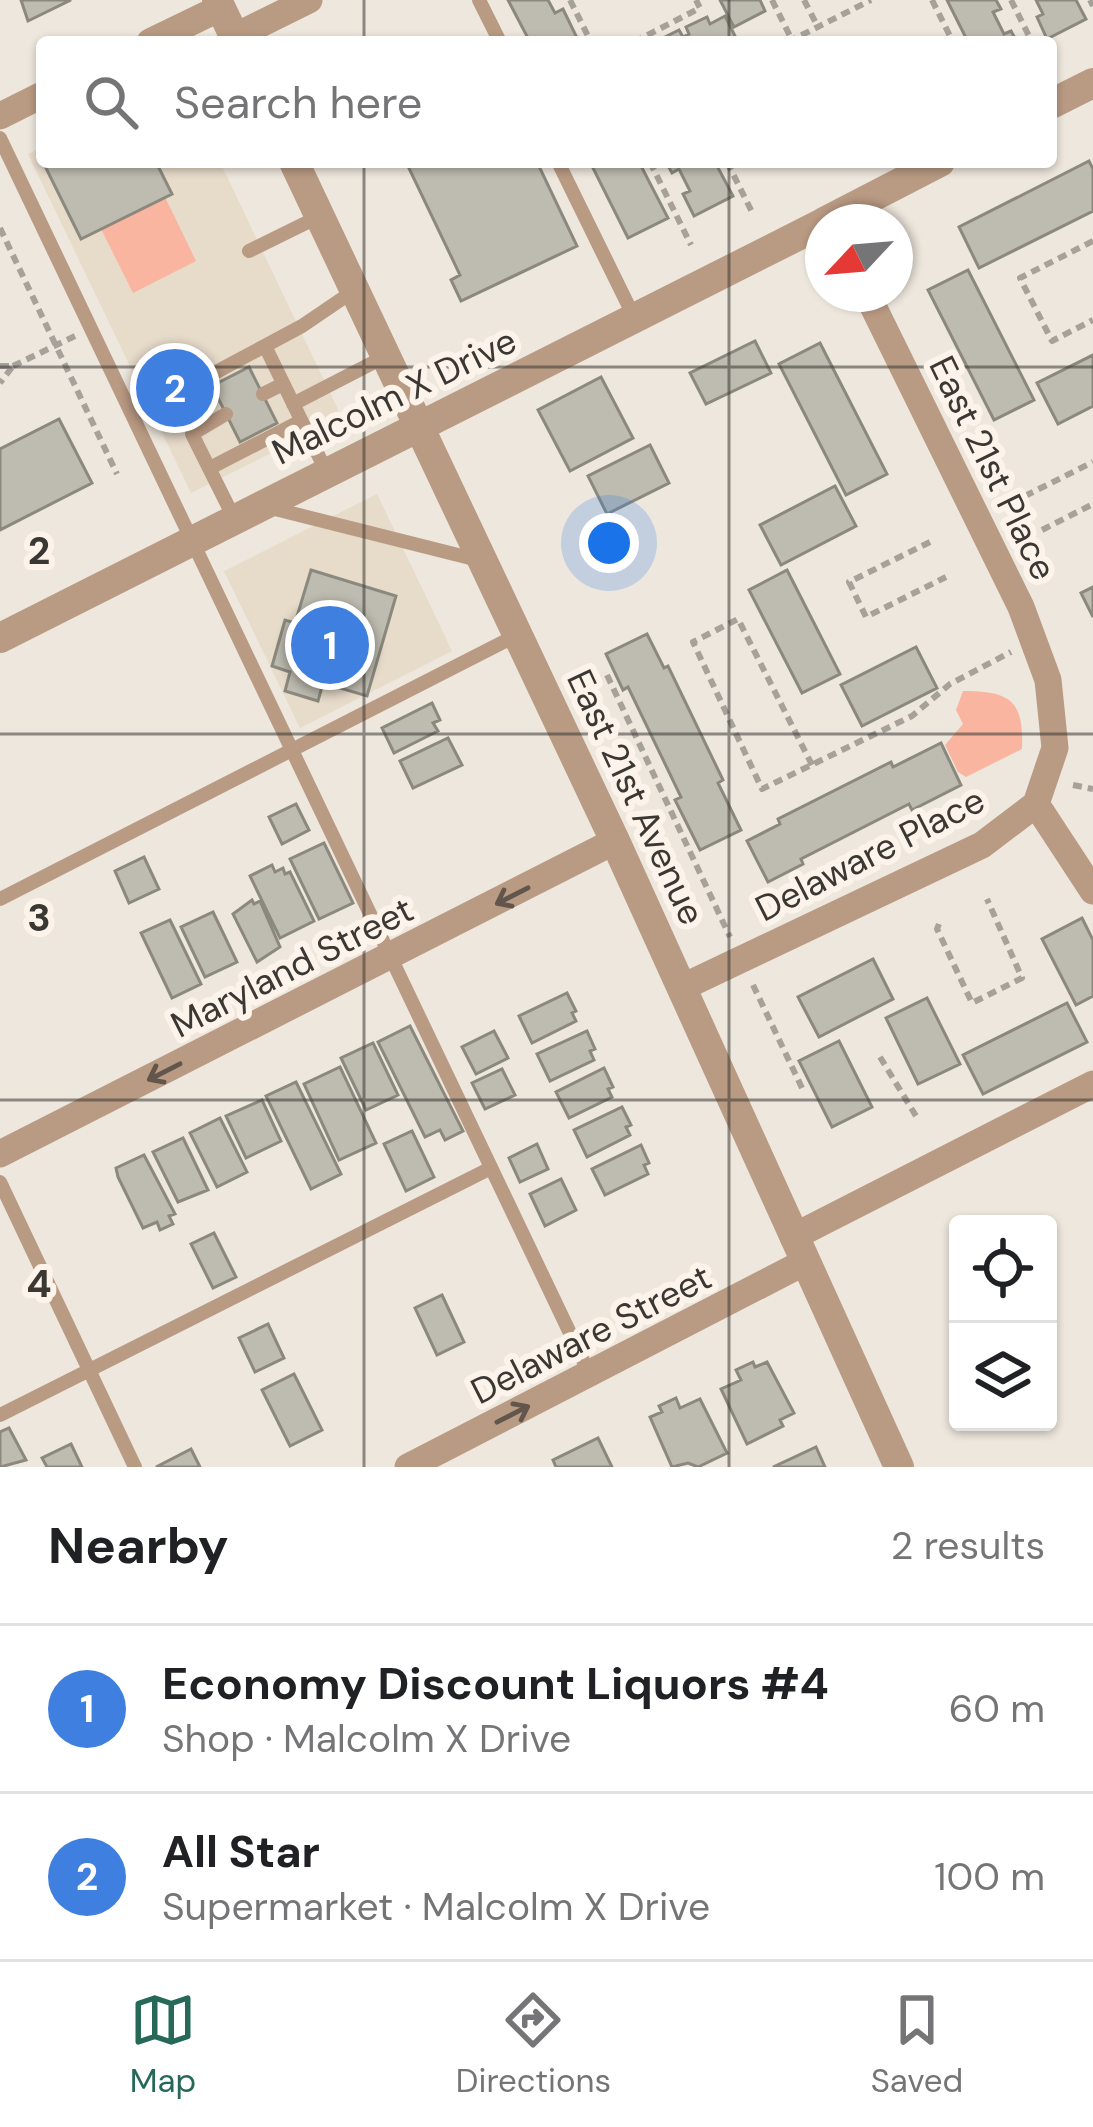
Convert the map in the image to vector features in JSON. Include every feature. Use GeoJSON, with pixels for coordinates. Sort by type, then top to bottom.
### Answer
{"type":"FeatureCollection","features":[{"type":"Feature","properties":{"kind":"street"},"geometry":{"type":"LineString","coordinates":[[242,36],[309,0]]}},
{"type":"Feature","properties":{"kind":"street"},"geometry":{"type":"LineString","coordinates":[[161,36],[218,4],[233,36]]}},
{"type":"Feature","properties":{"kind":"street"},"geometry":{"type":"LineString","coordinates":[[1057,101],[1093,83]]}},
{"type":"Feature","properties":{"kind":"street"},"geometry":{"type":"LineString","coordinates":[[0,116],[36,98]]}},
{"type":"Feature","properties":{"kind":"street","name":"East 21st Avenue"},"geometry":{"type":"LineString","coordinates":[[297,168],[615,841],[899,1467]]}},
{"type":"Feature","properties":{"kind":"street","name":"Malcolm X Drive"},"geometry":{"type":"LineString","coordinates":[[860,204],[929,168]]}},
{"type":"Feature","properties":{"kind":"street","name":"Malcolm X Drive"},"geometry":{"type":"LineString","coordinates":[[0,638],[805,232]]}},
{"type":"Feature","properties":{"kind":"street","name":"East 21st Place"},"geometry":{"type":"LineString","coordinates":[[876,312],[1022,607],[1048,680],[1055,748]]}},
{"type":"Feature","properties":{"kind":"street","name":"Delaware Place"},"geometry":{"type":"LineString","coordinates":[[681,988],[982,844],[1036,803],[1055,748]]}},
{"type":"Feature","properties":{"kind":"street"},"geometry":{"type":"LineString","coordinates":[[1036,803],[1093,891]]}},
{"type":"Feature","properties":{"kind":"street","name":"Maryland Street"},"geometry":{"type":"LineString","coordinates":[[0,1154],[615,841]]}},
{"type":"Feature","properties":{"kind":"street","name":"Delaware Street"},"geometry":{"type":"LineString","coordinates":[[409,1467],[590,1376],[799,1249],[1093,1084]]}},
{"type":"Feature","properties":{"kind":"lane"},"geometry":{"type":"LineString","coordinates":[[479,0],[497,36]]}},
{"type":"Feature","properties":{"kind":"lane"},"geometry":{"type":"LineString","coordinates":[[0,138],[590,1376]]}},
{"type":"Feature","properties":{"kind":"lane"},"geometry":{"type":"LineString","coordinates":[[561,168],[635,320]]}},
{"type":"Feature","properties":{"kind":"lane"},"geometry":{"type":"LineString","coordinates":[[249,251],[320,216]]}},
{"type":"Feature","properties":{"kind":"lane"},"geometry":{"type":"LineString","coordinates":[[356,290],[205,378],[192,434],[210,468],[248,513],[482,561]]}},
{"type":"Feature","properties":{"kind":"lane"},"geometry":{"type":"LineString","coordinates":[[265,346],[328,473]]}},
{"type":"Feature","properties":{"kind":"lane"},"geometry":{"type":"LineString","coordinates":[[293,404],[386,356]]}},
{"type":"Feature","properties":{"kind":"lane"},"geometry":{"type":"LineString","coordinates":[[263,394],[283,384]]}},
{"type":"Feature","properties":{"kind":"lane"},"geometry":{"type":"LineString","coordinates":[[192,434],[226,414]]}},
{"type":"Feature","properties":{"kind":"lane"},"geometry":{"type":"LineString","coordinates":[[210,468],[301,421]]}},
{"type":"Feature","properties":{"kind":"lane"},"geometry":{"type":"LineString","coordinates":[[0,899],[518,635]]}},
{"type":"Feature","properties":{"kind":"lane"},"geometry":{"type":"LineString","coordinates":[[0,1415],[490,1168]]}},
{"type":"Feature","properties":{"kind":"lane"},"geometry":{"type":"LineString","coordinates":[[0,1182],[135,1467]]}},
{"type":"Feature","properties":{"kind":"path"},"geometry":{"type":"LineString","coordinates":[[570,0],[588,36]]}},
{"type":"Feature","properties":{"kind":"path"},"geometry":{"type":"LineString","coordinates":[[646,36],[700,8],[696,0]]}},
{"type":"Feature","properties":{"kind":"path"},"geometry":{"type":"LineString","coordinates":[[772,0],[788,36]]}},
{"type":"Feature","properties":{"kind":"path"},"geometry":{"type":"LineString","coordinates":[[804,0],[818,27]]}},
{"type":"Feature","properties":{"kind":"path"},"geometry":{"type":"LineString","coordinates":[[800,36],[871,0]]}},
{"type":"Feature","properties":{"kind":"path"},"geometry":{"type":"LineString","coordinates":[[932,0],[950,36]]}},
{"type":"Feature","properties":{"kind":"path"},"geometry":{"type":"LineString","coordinates":[[1011,0],[1029,36]]}},
{"type":"Feature","properties":{"kind":"path"},"geometry":{"type":"LineString","coordinates":[[653,168],[691,245]]}},
{"type":"Feature","properties":{"kind":"path"},"geometry":{"type":"LineString","coordinates":[[730,168],[753,214]]}},
{"type":"Feature","properties":{"kind":"path"},"geometry":{"type":"LineString","coordinates":[[0,228],[117,474]]}},
{"type":"Feature","properties":{"kind":"path"},"geometry":{"type":"LineString","coordinates":[[1093,241],[1020,278],[1052,341],[1093,320]]}},
{"type":"Feature","properties":{"kind":"path"},"geometry":{"type":"LineString","coordinates":[[0,366],[13,366],[58,345]]}},
{"type":"Feature","properties":{"kind":"path"},"geometry":{"type":"LineString","coordinates":[[0,383],[13,366]]}},
{"type":"Feature","properties":{"kind":"path"},"geometry":{"type":"LineString","coordinates":[[1025,496],[1093,462]]}},
{"type":"Feature","properties":{"kind":"path"},"geometry":{"type":"LineString","coordinates":[[1042,530],[1093,504]]}},
{"type":"Feature","properties":{"kind":"path"},"geometry":{"type":"LineString","coordinates":[[930,542],[849,582],[866,617],[946,577]]}},
{"type":"Feature","properties":{"kind":"path"},"geometry":{"type":"LineString","coordinates":[[812,765],[738,619],[693,642],[762,789],[812,765],[912,716],[950,684],[1017,649]]}},
{"type":"Feature","properties":{"kind":"path"},"geometry":{"type":"LineString","coordinates":[[607,674],[733,943]]}},
{"type":"Feature","properties":{"kind":"path"},"geometry":{"type":"LineString","coordinates":[[1070,784],[1093,789]]}},
{"type":"Feature","properties":{"kind":"path"},"geometry":{"type":"LineString","coordinates":[[939,924],[972,1003],[1022,978],[987,899]]}},
{"type":"Feature","properties":{"kind":"path"},"geometry":{"type":"LineString","coordinates":[[753,984],[803,1090]]}},
{"type":"Feature","properties":{"kind":"path"},"geometry":{"type":"LineString","coordinates":[[880,1057],[916,1116]]}},
{"type":"Feature","properties":{"kind":"shaded area"},"geometry":{"type":"Polygon","coordinates":[[[36,150],[36,168],[223,168],[342,418],[191,493],[28,154],[36,150]]]}},
{"type":"Feature","properties":{"kind":"shaded area"},"geometry":{"type":"Polygon","coordinates":[[[165,197],[196,261],[133,293],[101,229],[165,197]]]}},
{"type":"Feature","properties":{"kind":"shaded area"},"geometry":{"type":"Polygon","coordinates":[[[377,494],[452,651],[300,728],[224,571],[377,494]]]}},
{"type":"Feature","properties":{"kind":"shaded area"},"geometry":{"type":"Polygon","coordinates":[[[963,691],[1003,696],[1017,709],[1022,732],[1022,749],[966,777],[958,772],[945,745],[963,724],[956,710],[963,691]]]}},
{"type":"Feature","properties":{"kind":"building"},"geometry":{"type":"Polygon","coordinates":[[[21,0],[71,0],[28,21],[21,0]]]}},
{"type":"Feature","properties":{"kind":"building"},"geometry":{"type":"Polygon","coordinates":[[[508,0],[548,0],[555,13],[563,9],[576,36],[527,36],[508,0]]]}},
{"type":"Feature","properties":{"kind":"building"},"geometry":{"type":"Polygon","coordinates":[[[720,0],[760,0],[765,11],[734,27],[720,0]]]}},
{"type":"Feature","properties":{"kind":"building"},"geometry":{"type":"Polygon","coordinates":[[[947,0],[996,0],[1001,9],[993,12],[1004,34],[1011,31],[1014,36],[965,36],[947,0]]]}},
{"type":"Feature","properties":{"kind":"building"},"geometry":{"type":"Polygon","coordinates":[[[1036,0],[1076,0],[1086,19],[1046,36],[1037,17],[1043,14],[1036,0]]]}},
{"type":"Feature","properties":{"kind":"building"},"geometry":{"type":"Polygon","coordinates":[[[725,16],[735,36],[685,36],[689,34],[686,27],[707,17],[710,24],[725,16]]]}},
{"type":"Feature","properties":{"kind":"building"},"geometry":{"type":"Polygon","coordinates":[[[1089,161],[1093,211],[979,268],[959,227],[1089,161]]]}},
{"type":"Feature","properties":{"kind":"building"},"geometry":{"type":"Polygon","coordinates":[[[46,168],[159,168],[172,194],[81,239],[46,168]]]}},
{"type":"Feature","properties":{"kind":"building"},"geometry":{"type":"Polygon","coordinates":[[[409,168],[540,168],[577,246],[461,301],[451,280],[460,275],[409,168]]]}},
{"type":"Feature","properties":{"kind":"building"},"geometry":{"type":"Polygon","coordinates":[[[593,168],[642,168],[668,218],[628,238],[593,168]]]}},
{"type":"Feature","properties":{"kind":"building"},"geometry":{"type":"Polygon","coordinates":[[[669,168],[718,168],[733,196],[694,216],[683,194],[690,191],[679,169],[672,173],[669,168]]]}},
{"type":"Feature","properties":{"kind":"building"},"geometry":{"type":"Polygon","coordinates":[[[968,270],[1034,400],[994,420],[928,290],[968,270]]]}},
{"type":"Feature","properties":{"kind":"building"},"geometry":{"type":"Polygon","coordinates":[[[755,341],[771,373],[706,404],[690,373],[755,341]]]}},
{"type":"Feature","properties":{"kind":"building"},"geometry":{"type":"Polygon","coordinates":[[[820,343],[887,474],[846,495],[779,364],[820,343]]]}},
{"type":"Feature","properties":{"kind":"building"},"geometry":{"type":"Polygon","coordinates":[[[1093,355],[1093,406],[1058,424],[1037,383],[1093,355]]]}},
{"type":"Feature","properties":{"kind":"building"},"geometry":{"type":"Polygon","coordinates":[[[156,365],[201,374],[193,411],[148,401],[156,365]]]}},
{"type":"Feature","properties":{"kind":"building"},"geometry":{"type":"Polygon","coordinates":[[[249,367],[277,423],[240,442],[212,386],[249,367]]]}},
{"type":"Feature","properties":{"kind":"building"},"geometry":{"type":"Polygon","coordinates":[[[601,377],[633,438],[570,471],[538,410],[601,377]]]}},
{"type":"Feature","properties":{"kind":"building"},"geometry":{"type":"Polygon","coordinates":[[[59,419],[92,483],[0,530],[0,449],[59,419]]]}},
{"type":"Feature","properties":{"kind":"building"},"geometry":{"type":"Polygon","coordinates":[[[650,445],[669,483],[607,514],[588,476],[650,445]]]}},
{"type":"Feature","properties":{"kind":"building"},"geometry":{"type":"Polygon","coordinates":[[[835,486],[856,526],[781,565],[760,525],[835,486]]]}},
{"type":"Feature","properties":{"kind":"building"},"geometry":{"type":"Polygon","coordinates":[[[311,570],[396,596],[367,696],[323,683],[318,701],[285,691],[290,672],[272,666],[285,620],[295,623],[311,570]]]}},
{"type":"Feature","properties":{"kind":"building"},"geometry":{"type":"Polygon","coordinates":[[[787,570],[840,674],[802,693],[749,590],[787,570]]]}},
{"type":"Feature","properties":{"kind":"building"},"geometry":{"type":"Polygon","coordinates":[[[1093,587],[1093,617],[1081,593],[1093,587]]]}},
{"type":"Feature","properties":{"kind":"building"},"geometry":{"type":"Polygon","coordinates":[[[647,634],[664,668],[668,666],[723,780],[718,783],[741,830],[700,850],[675,800],[681,797],[628,687],[623,690],[606,654],[647,634]]]}},
{"type":"Feature","properties":{"kind":"building"},"geometry":{"type":"Polygon","coordinates":[[[916,647],[937,688],[862,726],[841,685],[916,647]]]}},
{"type":"Feature","properties":{"kind":"building"},"geometry":{"type":"Polygon","coordinates":[[[432,703],[440,720],[433,723],[438,731],[394,753],[382,728],[432,703]]]}},
{"type":"Feature","properties":{"kind":"building"},"geometry":{"type":"Polygon","coordinates":[[[448,738],[462,765],[413,788],[400,761],[448,738]]]}},
{"type":"Feature","properties":{"kind":"building"},"geometry":{"type":"Polygon","coordinates":[[[941,743],[961,785],[912,810],[909,804],[801,859],[803,864],[768,882],[747,841],[780,824],[778,819],[891,762],[893,767],[941,743]]]}},
{"type":"Feature","properties":{"kind":"building"},"geometry":{"type":"Polygon","coordinates":[[[296,804],[309,830],[282,844],[269,817],[296,804]]]}},
{"type":"Feature","properties":{"kind":"building"},"geometry":{"type":"Polygon","coordinates":[[[324,843],[353,903],[319,919],[290,859],[324,843]]]}},
{"type":"Feature","properties":{"kind":"building"},"geometry":{"type":"Polygon","coordinates":[[[144,857],[159,889],[129,903],[115,871],[144,857]]]}},
{"type":"Feature","properties":{"kind":"building"},"geometry":{"type":"Polygon","coordinates":[[[272,865],[275,872],[283,868],[285,874],[290,872],[314,921],[280,938],[250,876],[272,865]]]}},
{"type":"Feature","properties":{"kind":"building"},"geometry":{"type":"Polygon","coordinates":[[[252,900],[254,904],[260,901],[280,947],[257,962],[233,914],[252,900]]]}},
{"type":"Feature","properties":{"kind":"building"},"geometry":{"type":"Polygon","coordinates":[[[213,912],[237,962],[205,977],[181,927],[213,912]]]}},
{"type":"Feature","properties":{"kind":"building"},"geometry":{"type":"Polygon","coordinates":[[[1082,918],[1093,940],[1093,996],[1076,1005],[1042,939],[1082,918]]]}},
{"type":"Feature","properties":{"kind":"building"},"geometry":{"type":"Polygon","coordinates":[[[170,920],[201,984],[172,998],[141,933],[170,920]]]}},
{"type":"Feature","properties":{"kind":"building"},"geometry":{"type":"Polygon","coordinates":[[[873,959],[893,999],[819,1037],[798,997],[873,959]]]}},
{"type":"Feature","properties":{"kind":"building"},"geometry":{"type":"Polygon","coordinates":[[[567,993],[576,1021],[532,1043],[519,1016],[567,993]]]}},
{"type":"Feature","properties":{"kind":"building"},"geometry":{"type":"Polygon","coordinates":[[[927,998],[960,1064],[918,1084],[886,1018],[927,998]]]}},
{"type":"Feature","properties":{"kind":"building"},"geometry":{"type":"Polygon","coordinates":[[[1067,1003],[1087,1042],[983,1094],[963,1055],[1067,1003]]]}},
{"type":"Feature","properties":{"kind":"building"},"geometry":{"type":"Polygon","coordinates":[[[410,1026],[463,1131],[445,1140],[440,1130],[425,1137],[378,1042],[410,1026]]]}},
{"type":"Feature","properties":{"kind":"building"},"geometry":{"type":"Polygon","coordinates":[[[494,1031],[508,1058],[476,1074],[462,1047],[494,1031]]]}},
{"type":"Feature","properties":{"kind":"building"},"geometry":{"type":"Polygon","coordinates":[[[587,1031],[594,1060],[550,1081],[537,1054],[587,1031]]]}},
{"type":"Feature","properties":{"kind":"building"},"geometry":{"type":"Polygon","coordinates":[[[839,1041],[872,1107],[832,1127],[799,1061],[839,1041]]]}},
{"type":"Feature","properties":{"kind":"building"},"geometry":{"type":"Polygon","coordinates":[[[373,1043],[398,1095],[366,1110],[341,1058],[373,1043]]]}},
{"type":"Feature","properties":{"kind":"building"},"geometry":{"type":"Polygon","coordinates":[[[340,1067],[376,1143],[339,1160],[304,1084],[340,1067]]]}},
{"type":"Feature","properties":{"kind":"building"},"geometry":{"type":"Polygon","coordinates":[[[604,1068],[613,1087],[608,1089],[612,1097],[569,1118],[556,1092],[604,1068]]]}},
{"type":"Feature","properties":{"kind":"building"},"geometry":{"type":"Polygon","coordinates":[[[502,1069],[515,1095],[485,1109],[472,1083],[502,1069]]]}},
{"type":"Feature","properties":{"kind":"building"},"geometry":{"type":"Polygon","coordinates":[[[296,1082],[341,1174],[311,1189],[266,1096],[296,1082]]]}},
{"type":"Feature","properties":{"kind":"building"},"geometry":{"type":"Polygon","coordinates":[[[262,1100],[281,1141],[246,1158],[226,1116],[262,1100]]]}},
{"type":"Feature","properties":{"kind":"building"},"geometry":{"type":"Polygon","coordinates":[[[622,1107],[631,1125],[626,1127],[630,1135],[587,1157],[574,1130],[622,1107]]]}},
{"type":"Feature","properties":{"kind":"building"},"geometry":{"type":"Polygon","coordinates":[[[220,1118],[247,1172],[217,1187],[190,1133],[220,1118]]]}},
{"type":"Feature","properties":{"kind":"building"},"geometry":{"type":"Polygon","coordinates":[[[412,1131],[434,1177],[406,1191],[384,1144],[412,1131]]]}},
{"type":"Feature","properties":{"kind":"building"},"geometry":{"type":"Polygon","coordinates":[[[183,1138],[208,1190],[178,1202],[153,1152],[183,1138]]]}},
{"type":"Feature","properties":{"kind":"building"},"geometry":{"type":"Polygon","coordinates":[[[537,1144],[548,1169],[520,1182],[509,1158],[537,1144]]]}},
{"type":"Feature","properties":{"kind":"building"},"geometry":{"type":"Polygon","coordinates":[[[641,1145],[648,1174],[605,1195],[592,1169],[641,1145]]]}},
{"type":"Feature","properties":{"kind":"building"},"geometry":{"type":"Polygon","coordinates":[[[144,1155],[175,1214],[169,1216],[173,1224],[160,1230],[157,1222],[143,1228],[116,1168],[144,1155]]]}},
{"type":"Feature","properties":{"kind":"building"},"geometry":{"type":"Polygon","coordinates":[[[561,1179],[576,1210],[545,1226],[530,1194],[561,1179]]]}},
{"type":"Feature","properties":{"kind":"building"},"geometry":{"type":"Polygon","coordinates":[[[214,1233],[236,1277],[213,1288],[191,1244],[214,1233]]]}},
{"type":"Feature","properties":{"kind":"building"},"geometry":{"type":"Polygon","coordinates":[[[442,1295],[464,1342],[437,1355],[415,1308],[442,1295]]]}},
{"type":"Feature","properties":{"kind":"building"},"geometry":{"type":"Polygon","coordinates":[[[268,1324],[284,1358],[255,1372],[239,1338],[268,1324]]]}},
{"type":"Feature","properties":{"kind":"building"},"geometry":{"type":"Polygon","coordinates":[[[753,1362],[755,1367],[767,1362],[794,1413],[780,1420],[783,1426],[747,1444],[721,1389],[741,1380],[736,1370],[753,1362]]]}},
{"type":"Feature","properties":{"kind":"building"},"geometry":{"type":"Polygon","coordinates":[[[294,1374],[322,1430],[290,1446],[262,1390],[294,1374]]]}},
{"type":"Feature","properties":{"kind":"building"},"geometry":{"type":"Polygon","coordinates":[[[676,1398],[680,1408],[700,1399],[727,1453],[698,1467],[688,1463],[672,1467],[650,1417],[676,1398]]]}},
{"type":"Feature","properties":{"kind":"building"},"geometry":{"type":"Polygon","coordinates":[[[9,1428],[26,1460],[0,1467],[0,1432],[9,1428]]]}},
{"type":"Feature","properties":{"kind":"building"},"geometry":{"type":"Polygon","coordinates":[[[598,1438],[612,1467],[556,1467],[553,1460],[598,1438]]]}},
{"type":"Feature","properties":{"kind":"building"},"geometry":{"type":"Polygon","coordinates":[[[71,1444],[82,1467],[47,1467],[42,1458],[71,1444]]]}},
{"type":"Feature","properties":{"kind":"building"},"geometry":{"type":"Polygon","coordinates":[[[816,1447],[825,1467],[773,1467],[816,1447]]]}},
{"type":"Feature","properties":{"kind":"building"},"geometry":{"type":"Polygon","coordinates":[[[191,1449],[200,1467],[156,1467],[191,1449]]]}},
{"type":"Feature","properties":{"kind":"place","name":"All Star"},"geometry":{"type":"Point","coordinates":[175,388]}},
{"type":"Feature","properties":{"kind":"place","name":"Economy Discount Liquors #4"},"geometry":{"type":"Point","coordinates":[330,645]}}]}
